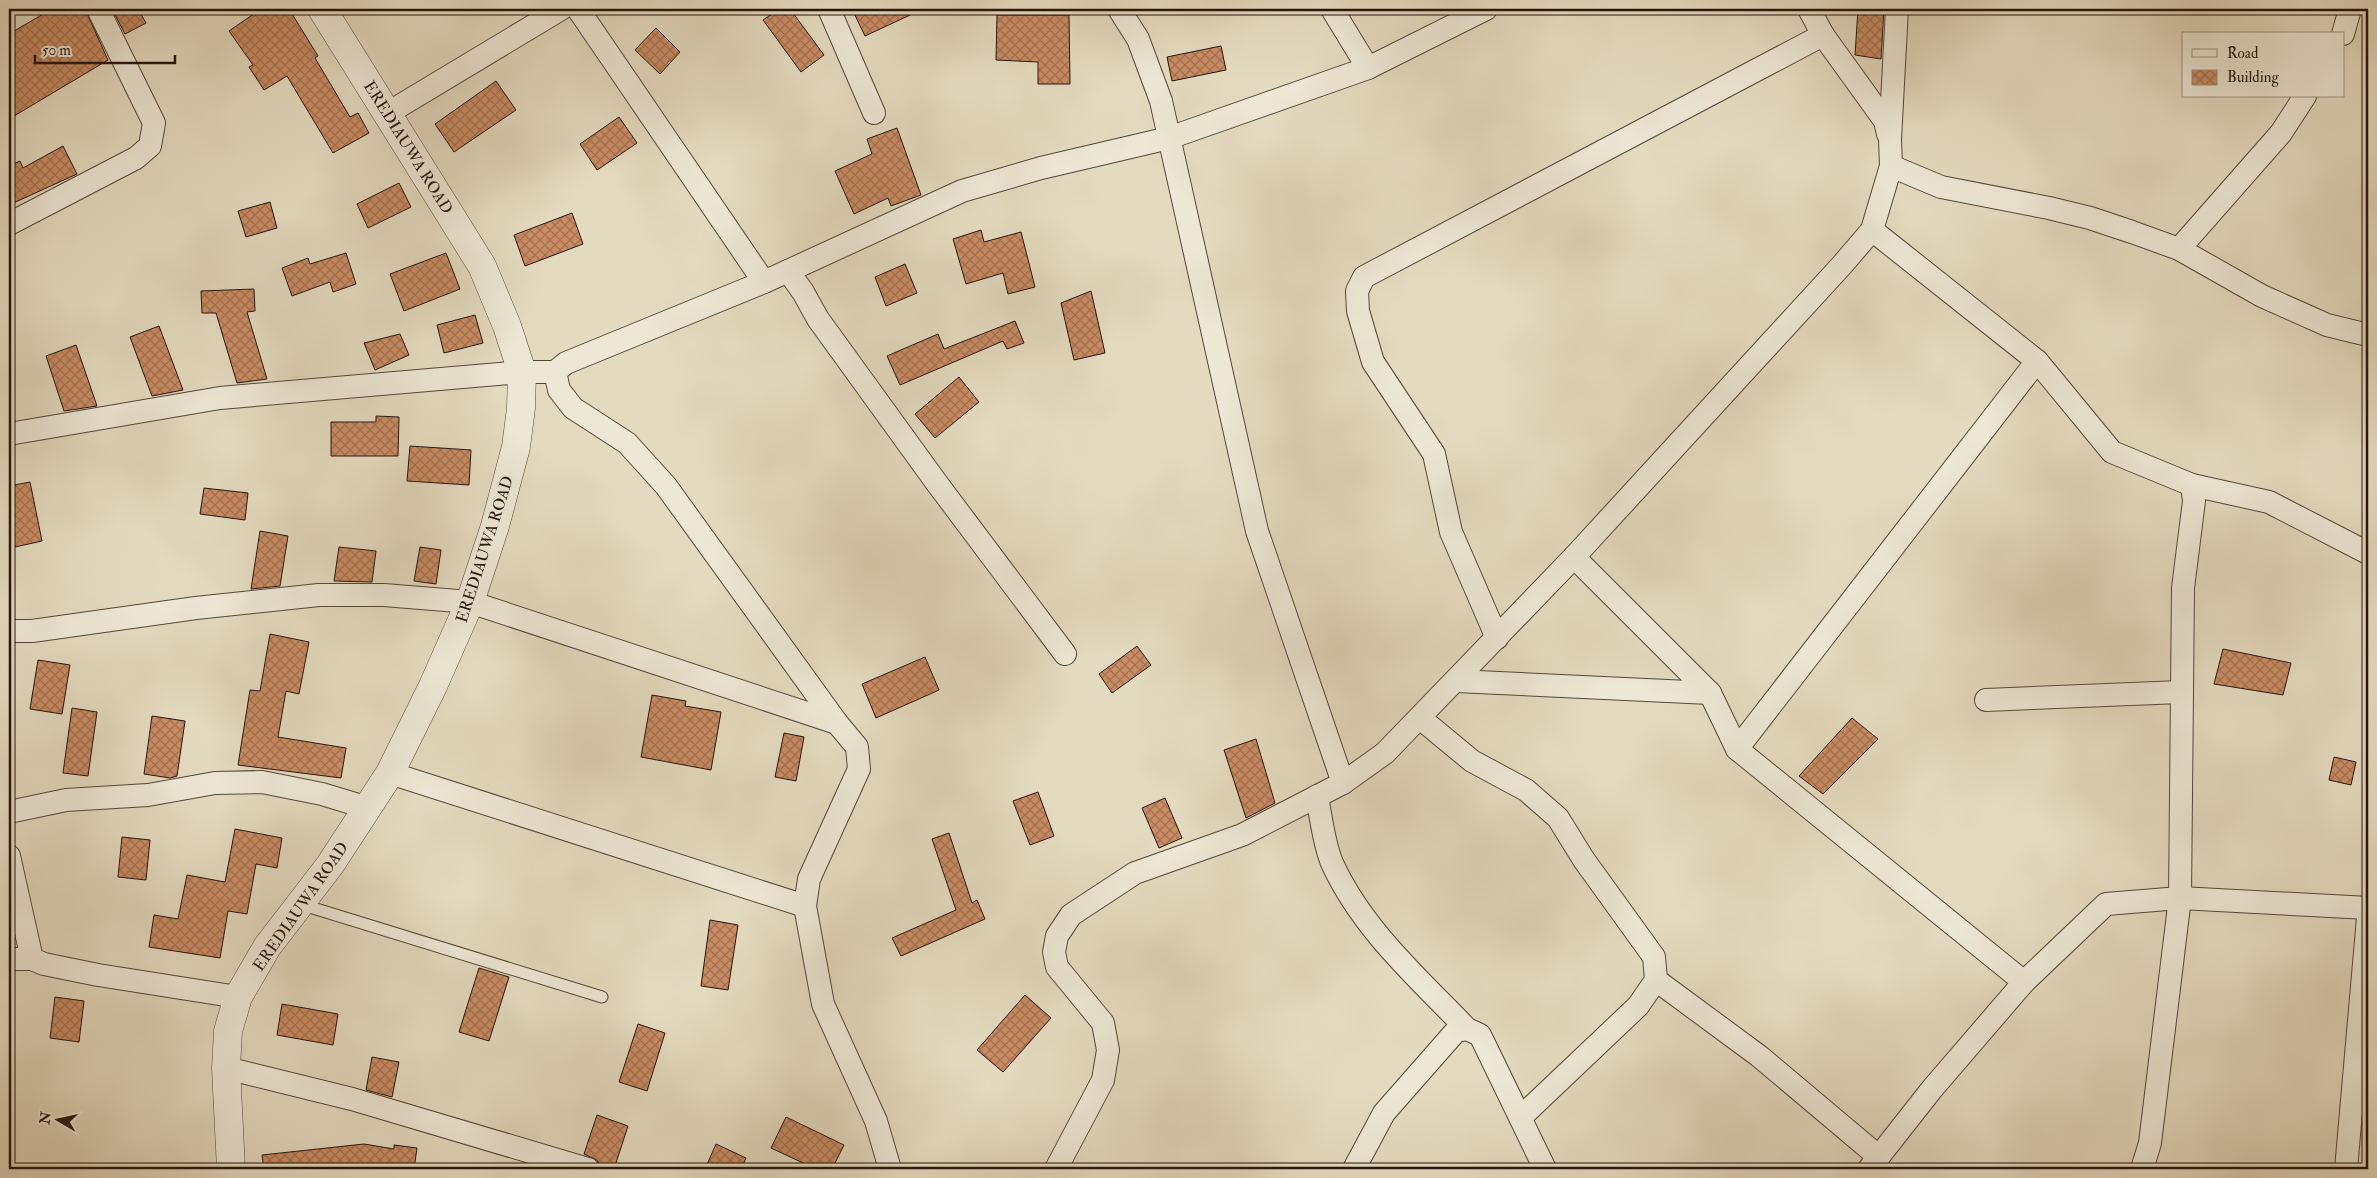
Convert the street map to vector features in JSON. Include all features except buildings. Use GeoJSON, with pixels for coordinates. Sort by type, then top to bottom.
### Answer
{"type":"FeatureCollection","features":[{"type":"Feature","properties":{"kind":"street"},"geometry":{"type":"LineString","coordinates":[[9,224],[136,158],[150,146],[154,123],[98,9]]}},
{"type":"Feature","properties":{"kind":"street","name":"EREDIAUWA ROAD"},"geometry":{"type":"LineString","coordinates":[[231,1169],[226,1068],[228,1032],[238,997],[267,947],[330,865],[390,773],[433,686],[470,602],[495,526],[516,447],[521,408],[522,372],[507,326],[482,266],[322,9]]}},
{"type":"Feature","properties":{"kind":"street"},"geometry":{"type":"LineString","coordinates":[[388,113],[562,9]]}},
{"type":"Feature","properties":{"kind":"street"},"geometry":{"type":"LineString","coordinates":[[578,9],[764,282]]}},
{"type":"Feature","properties":{"kind":"street"},"geometry":{"type":"LineString","coordinates":[[829,9],[874,113]]}},
{"type":"Feature","properties":{"kind":"street"},"geometry":{"type":"LineString","coordinates":[[1120,9],[1138,39],[1161,101],[1257,531],[1343,783]]}},
{"type":"Feature","properties":{"kind":"street"},"geometry":{"type":"LineString","coordinates":[[1332,9],[1368,68]]}},
{"type":"Feature","properties":{"kind":"street"},"geometry":{"type":"LineString","coordinates":[[9,434],[220,398],[522,372],[555,372],[566,364],[764,282],[962,191],[1041,168],[1170,138],[1368,68],[1486,9]]}},
{"type":"Feature","properties":{"kind":"street"},"geometry":{"type":"LineString","coordinates":[[1809,9],[1823,34],[1884,121],[1890,139]]}},
{"type":"Feature","properties":{"kind":"street"},"geometry":{"type":"LineString","coordinates":[[1056,1169],[1103,1080],[1108,1050],[1103,1023],[1057,967],[1054,952],[1056,936],[1071,915],[1135,873],[1242,835],[1343,783],[1385,753],[1574,557],[1872,230],[1891,166],[1890,139],[1897,9]]}},
{"type":"Feature","properties":{"kind":"street"},"geometry":{"type":"LineString","coordinates":[[2344,32],[2350,9]]}},
{"type":"Feature","properties":{"kind":"street"},"geometry":{"type":"LineString","coordinates":[[1497,638],[1452,532],[1434,454],[1373,362],[1358,311],[1357,291],[1364,277],[1823,34]]}},
{"type":"Feature","properties":{"kind":"street"},"geometry":{"type":"LineString","coordinates":[[2179,249],[2281,133],[2304,98]]}},
{"type":"Feature","properties":{"kind":"street"},"geometry":{"type":"LineString","coordinates":[[1891,166],[1941,187],[2090,218],[2179,249],[2262,296],[2328,325],[2368,334]]}},
{"type":"Feature","properties":{"kind":"street"},"geometry":{"type":"LineString","coordinates":[[1872,230],[2037,361],[2112,452],[2192,485],[2269,502],[2368,554]]}},
{"type":"Feature","properties":{"kind":"street"},"geometry":{"type":"LineString","coordinates":[[788,271],[818,318],[936,482],[1065,654]]}},
{"type":"Feature","properties":{"kind":"street"},"geometry":{"type":"LineString","coordinates":[[1737,749],[2037,361]]}},
{"type":"Feature","properties":{"kind":"street"},"geometry":{"type":"LineString","coordinates":[[555,372],[559,390],[573,408],[627,443],[666,486],[856,747],[859,769],[809,879],[805,906],[823,1004],[876,1121],[890,1169]]}},
{"type":"Feature","properties":{"kind":"street"},"geometry":{"type":"LineString","coordinates":[[2142,1169],[2150,1143],[2180,898],[2183,588],[2194,501],[2192,485]]}},
{"type":"Feature","properties":{"kind":"street"},"geometry":{"type":"LineString","coordinates":[[1574,557],[1710,693],[1737,749],[2024,982]]}},
{"type":"Feature","properties":{"kind":"street"},"geometry":{"type":"LineString","coordinates":[[9,631],[32,631],[196,608],[319,595],[384,595],[470,602],[837,723]]}},
{"type":"Feature","properties":{"kind":"street"},"geometry":{"type":"LineString","coordinates":[[1456,681],[1710,693]]}},
{"type":"Feature","properties":{"kind":"street"},"geometry":{"type":"LineString","coordinates":[[1986,700],[2181,692]]}},
{"type":"Feature","properties":{"kind":"street"},"geometry":{"type":"LineString","coordinates":[[1420,718],[1472,761],[1526,790],[1558,818],[1584,860],[1654,957],[1656,980],[1638,1006],[1521,1117]]}},
{"type":"Feature","properties":{"kind":"street"},"geometry":{"type":"LineString","coordinates":[[390,773],[805,906]]}},
{"type":"Feature","properties":{"kind":"street"},"geometry":{"type":"LineString","coordinates":[[9,812],[66,800],[148,794],[216,783],[262,782],[322,794],[368,808]]}},
{"type":"Feature","properties":{"kind":"street"},"geometry":{"type":"LineString","coordinates":[[1317,796],[1332,862],[1351,899],[1372,930],[1467,1029],[1480,1035],[1545,1169]]}},
{"type":"Feature","properties":{"kind":"street"},"geometry":{"type":"LineString","coordinates":[[9,856],[32,960]]}},
{"type":"Feature","properties":{"kind":"street"},"geometry":{"type":"LineString","coordinates":[[1656,980],[1759,1056],[1874,1163],[1932,1089],[2024,982],[2106,904],[2180,898],[2368,908]]}},
{"type":"Feature","properties":{"kind":"street"},"geometry":{"type":"LineString","coordinates":[[2346,1169],[2368,918]]}},
{"type":"Feature","properties":{"kind":"street"},"geometry":{"type":"LineString","coordinates":[[9,959],[32,960],[98,975],[238,997]]}},
{"type":"Feature","properties":{"kind":"street"},"geometry":{"type":"LineString","coordinates":[[1354,1169],[1384,1113],[1456,1032],[1467,1029]]}},
{"type":"Feature","properties":{"kind":"street"},"geometry":{"type":"LineString","coordinates":[[226,1068],[352,1099],[588,1169]]}},
{"type":"Feature","properties":{"kind":"lane"},"geometry":{"type":"LineString","coordinates":[[300,904],[602,997]]}}]}
